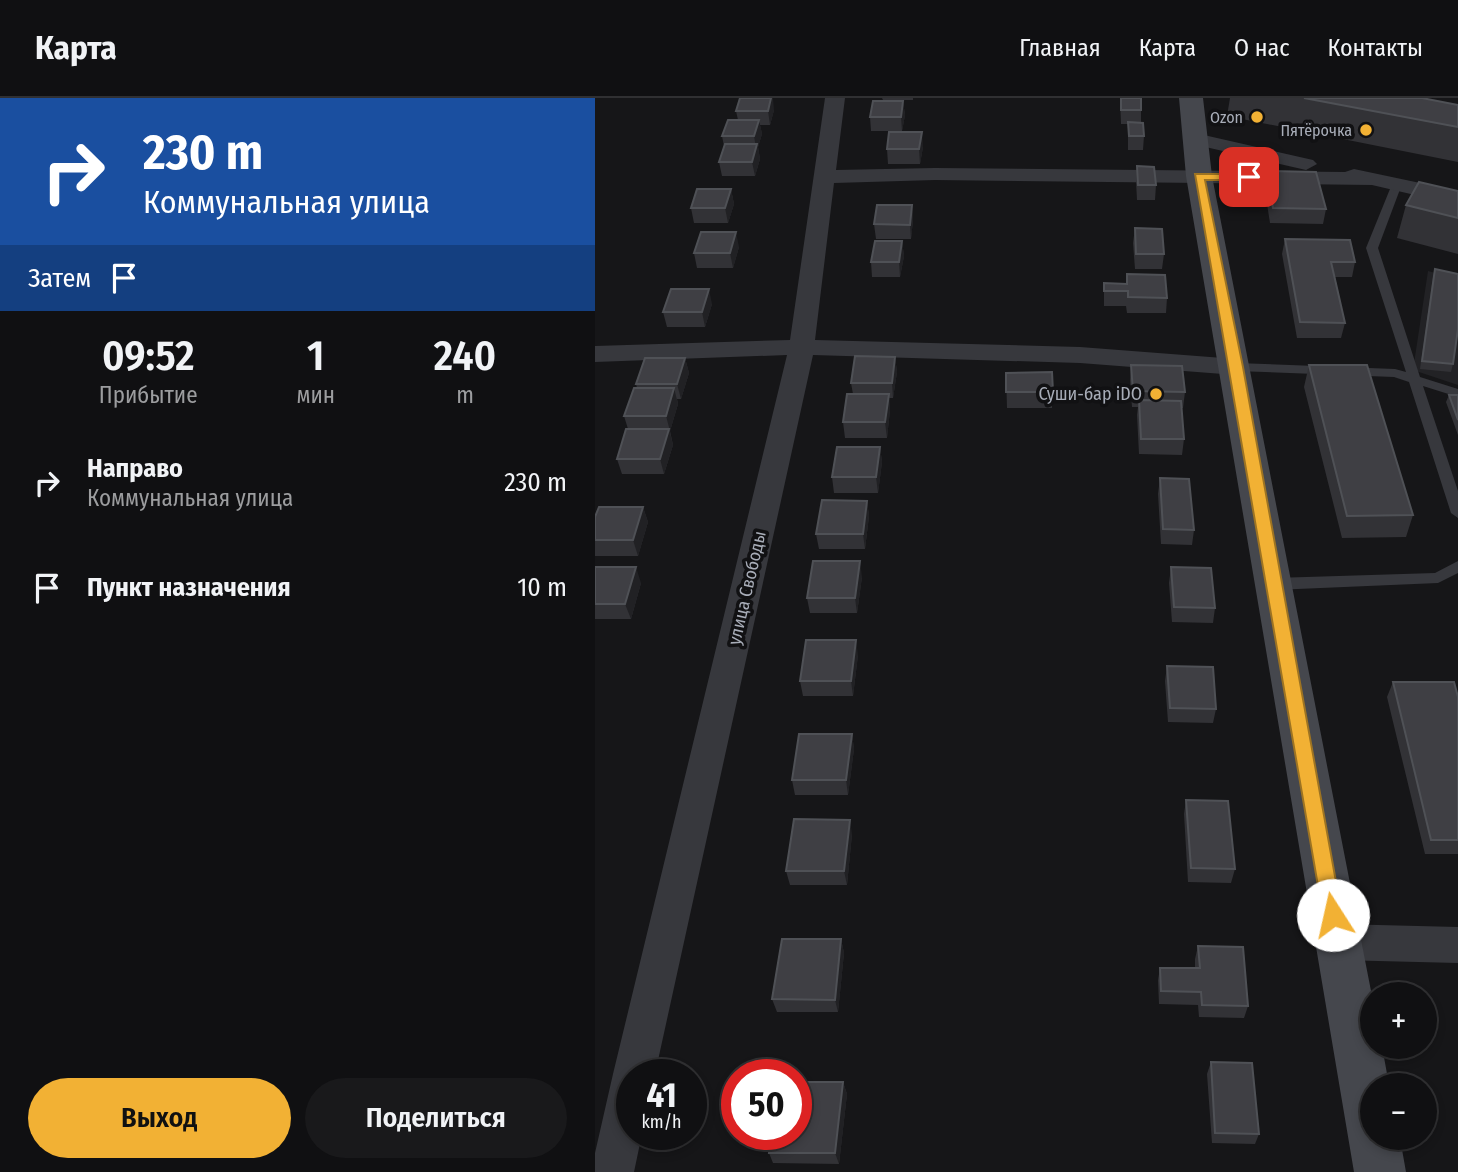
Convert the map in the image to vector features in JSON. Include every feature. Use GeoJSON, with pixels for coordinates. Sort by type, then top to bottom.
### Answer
{"type":"FeatureCollection","features":[{"type":"Feature","properties":{"kind":"main road"},"geometry":{"type":"LineString","coordinates":[[1191,98],[1197,158],[1362,1073]]}},
{"type":"Feature","properties":{"kind":"main road"},"geometry":{"type":"LineString","coordinates":[[1376,1150],[1380,1172]]}},
{"type":"Feature","properties":{"kind":"street","name":"улица Свободы"},"geometry":{"type":"LineString","coordinates":[[637,1059],[802,347],[835,98]]}},
{"type":"Feature","properties":{"kind":"street"},"geometry":{"type":"LineString","coordinates":[[825,177],[1197,158],[1373,179],[1458,198]]}},
{"type":"Feature","properties":{"kind":"street"},"geometry":{"type":"LineString","coordinates":[[1197,158],[1373,179]]}},
{"type":"Feature","properties":{"kind":"street"},"geometry":{"type":"LineString","coordinates":[[595,354],[802,347],[1080,355],[1236,367]]}},
{"type":"Feature","properties":{"kind":"street"},"geometry":{"type":"LineString","coordinates":[[1338,942],[1458,945]]}},
{"type":"Feature","properties":{"kind":"street"},"geometry":{"type":"LineString","coordinates":[[612,1172],[617,1150]]}},
{"type":"Feature","properties":{"kind":"lane"},"geometry":{"type":"LineString","coordinates":[[1397,184],[1372,248],[1458,513]]}},
{"type":"Feature","properties":{"kind":"lane"},"geometry":{"type":"LineString","coordinates":[[1236,367],[1395,373],[1415,382],[1458,393]]}},
{"type":"Feature","properties":{"kind":"lane"},"geometry":{"type":"LineString","coordinates":[[1274,584],[1439,578],[1458,566]]}},
{"type":"Feature","properties":{"kind":"shaded area"},"geometry":{"type":"Polygon","coordinates":[[[1428,271],[1458,279],[1458,385],[1413,370],[1428,271]]]}},
{"type":"Feature","properties":{"kind":"building"},"geometry":{"type":"Polygon","coordinates":[[[740,98],[771,98],[768,111],[736,111],[740,98]]]}},
{"type":"Feature","properties":{"kind":"building"},"geometry":{"type":"Polygon","coordinates":[[[1121,98],[1141,98],[1141,110],[1121,110],[1121,98]]]}},
{"type":"Feature","properties":{"kind":"building"},"geometry":{"type":"Polygon","coordinates":[[[1304,98],[1422,98],[1458,105],[1458,127],[1304,98]]]}},
{"type":"Feature","properties":{"kind":"building"},"geometry":{"type":"Polygon","coordinates":[[[873,101],[903,101],[901,117],[870,117],[873,101]]]}},
{"type":"Feature","properties":{"kind":"building"},"geometry":{"type":"Polygon","coordinates":[[[728,120],[759,120],[754,136],[722,136],[728,120]]]}},
{"type":"Feature","properties":{"kind":"building"},"geometry":{"type":"Polygon","coordinates":[[[1128,122],[1143,123],[1144,136],[1129,136],[1128,122]]]}},
{"type":"Feature","properties":{"kind":"building"},"geometry":{"type":"Polygon","coordinates":[[[889,132],[922,132],[919,149],[887,149],[889,132]]]}},
{"type":"Feature","properties":{"kind":"building"},"geometry":{"type":"Polygon","coordinates":[[[725,144],[757,144],[752,162],[719,162],[725,144]]]}},
{"type":"Feature","properties":{"kind":"building"},"geometry":{"type":"Polygon","coordinates":[[[1137,166],[1154,167],[1156,185],[1138,185],[1137,166]]]}},
{"type":"Feature","properties":{"kind":"building"},"geometry":{"type":"Polygon","coordinates":[[[1266,171],[1316,172],[1326,209],[1273,208],[1266,171]]]}},
{"type":"Feature","properties":{"kind":"building"},"geometry":{"type":"Polygon","coordinates":[[[1419,182],[1458,191],[1458,218],[1406,205],[1419,182]]]}},
{"type":"Feature","properties":{"kind":"building"},"geometry":{"type":"Polygon","coordinates":[[[697,189],[731,189],[725,208],[691,208],[697,189]]]}},
{"type":"Feature","properties":{"kind":"building"},"geometry":{"type":"Polygon","coordinates":[[[877,205],[912,205],[910,225],[874,224],[877,205]]]}},
{"type":"Feature","properties":{"kind":"building"},"geometry":{"type":"Polygon","coordinates":[[[1135,228],[1162,229],[1164,254],[1136,254],[1135,228]]]}},
{"type":"Feature","properties":{"kind":"building"},"geometry":{"type":"Polygon","coordinates":[[[701,232],[736,232],[730,253],[694,253],[701,232]]]}},
{"type":"Feature","properties":{"kind":"building"},"geometry":{"type":"Polygon","coordinates":[[[1285,239],[1350,240],[1355,262],[1331,262],[1345,323],[1300,322],[1285,239]]]}},
{"type":"Feature","properties":{"kind":"building"},"geometry":{"type":"Polygon","coordinates":[[[875,241],[902,241],[899,262],[871,262],[875,241]]]}},
{"type":"Feature","properties":{"kind":"building"},"geometry":{"type":"Polygon","coordinates":[[[1435,269],[1458,274],[1458,329],[1453,364],[1422,361],[1435,269]]]}},
{"type":"Feature","properties":{"kind":"building"},"geometry":{"type":"Polygon","coordinates":[[[1127,274],[1165,275],[1167,298],[1128,297],[1128,291],[1104,291],[1104,283],[1127,284],[1127,274]]]}},
{"type":"Feature","properties":{"kind":"building"},"geometry":{"type":"Polygon","coordinates":[[[671,289],[709,289],[702,312],[663,312],[671,289]]]}},
{"type":"Feature","properties":{"kind":"building"},"geometry":{"type":"Polygon","coordinates":[[[855,356],[895,357],[892,383],[851,383],[855,356]]]}},
{"type":"Feature","properties":{"kind":"building"},"geometry":{"type":"Polygon","coordinates":[[[645,358],[685,358],[677,384],[636,384],[645,358]]]}},
{"type":"Feature","properties":{"kind":"building"},"geometry":{"type":"Polygon","coordinates":[[[1131,365],[1182,366],[1185,392],[1133,391],[1131,365]]]}},
{"type":"Feature","properties":{"kind":"building"},"geometry":{"type":"Polygon","coordinates":[[[1309,365],[1367,365],[1413,515],[1347,516],[1309,365]]]}},
{"type":"Feature","properties":{"kind":"building"},"geometry":{"type":"Polygon","coordinates":[[[1052,372],[1053,392],[1006,392],[1006,373],[1052,372]]]}},
{"type":"Feature","properties":{"kind":"building"},"geometry":{"type":"Polygon","coordinates":[[[634,388],[674,388],[666,416],[624,416],[634,388]]]}},
{"type":"Feature","properties":{"kind":"building"},"geometry":{"type":"Polygon","coordinates":[[[847,394],[889,394],[885,422],[843,422],[847,394]]]}},
{"type":"Feature","properties":{"kind":"building"},"geometry":{"type":"Polygon","coordinates":[[[1449,395],[1458,395],[1458,420],[1449,395]]]}},
{"type":"Feature","properties":{"kind":"building"},"geometry":{"type":"Polygon","coordinates":[[[1139,400],[1181,401],[1184,439],[1141,439],[1139,400]]]}},
{"type":"Feature","properties":{"kind":"building"},"geometry":{"type":"Polygon","coordinates":[[[626,429],[669,429],[660,459],[617,459],[626,429]]]}},
{"type":"Feature","properties":{"kind":"building"},"geometry":{"type":"Polygon","coordinates":[[[837,447],[880,447],[876,477],[832,477],[837,447]]]}},
{"type":"Feature","properties":{"kind":"building"},"geometry":{"type":"Polygon","coordinates":[[[1160,478],[1189,479],[1194,530],[1163,529],[1160,478]]]}},
{"type":"Feature","properties":{"kind":"building"},"geometry":{"type":"Polygon","coordinates":[[[822,500],[867,501],[863,534],[816,534],[822,500]]]}},
{"type":"Feature","properties":{"kind":"building"},"geometry":{"type":"Polygon","coordinates":[[[599,507],[643,507],[633,540],[595,540],[595,517],[599,507]]]}},
{"type":"Feature","properties":{"kind":"building"},"geometry":{"type":"Polygon","coordinates":[[[813,561],[860,561],[855,598],[807,598],[813,561]]]}},
{"type":"Feature","properties":{"kind":"building"},"geometry":{"type":"Polygon","coordinates":[[[595,567],[636,567],[625,604],[595,604],[595,567]]]}},
{"type":"Feature","properties":{"kind":"building"},"geometry":{"type":"Polygon","coordinates":[[[1171,567],[1211,568],[1215,608],[1174,607],[1171,567]]]}},
{"type":"Feature","properties":{"kind":"building"},"geometry":{"type":"Polygon","coordinates":[[[806,640],[856,640],[851,681],[800,681],[806,640]]]}},
{"type":"Feature","properties":{"kind":"building"},"geometry":{"type":"Polygon","coordinates":[[[1167,666],[1213,667],[1216,709],[1170,708],[1167,666]]]}},
{"type":"Feature","properties":{"kind":"building"},"geometry":{"type":"Polygon","coordinates":[[[1393,682],[1454,682],[1458,697],[1458,840],[1431,840],[1393,682]]]}},
{"type":"Feature","properties":{"kind":"building"},"geometry":{"type":"Polygon","coordinates":[[[799,734],[852,734],[846,780],[792,780],[799,734]]]}},
{"type":"Feature","properties":{"kind":"building"},"geometry":{"type":"Polygon","coordinates":[[[1186,800],[1228,801],[1235,869],[1191,868],[1186,800]]]}},
{"type":"Feature","properties":{"kind":"building"},"geometry":{"type":"Polygon","coordinates":[[[794,819],[850,820],[844,871],[786,871],[794,819]]]}},
{"type":"Feature","properties":{"kind":"building"},"geometry":{"type":"Polygon","coordinates":[[[782,939],[841,939],[835,1000],[772,999],[782,939]]]}},
{"type":"Feature","properties":{"kind":"building"},"geometry":{"type":"Polygon","coordinates":[[[1198,946],[1243,947],[1248,1006],[1202,1005],[1201,992],[1161,991],[1160,968],[1200,968],[1198,946]]]}},
{"type":"Feature","properties":{"kind":"building"},"geometry":{"type":"Polygon","coordinates":[[[1211,1062],[1252,1063],[1259,1134],[1215,1133],[1211,1062]]]}},
{"type":"Feature","properties":{"kind":"building"},"geometry":{"type":"Polygon","coordinates":[[[812,1082],[843,1082],[835,1153],[769,1153],[769,1150],[812,1150],[812,1082]]]}},
{"type":"Feature","properties":{"kind":"place","name":"Ozon"},"geometry":{"type":"Point","coordinates":[1257,117]}},
{"type":"Feature","properties":{"kind":"place","name":"Пятёрочка"},"geometry":{"type":"Point","coordinates":[1366,130]}},
{"type":"Feature","properties":{"kind":"place","name":"Суши-бар iDO"},"geometry":{"type":"Point","coordinates":[1156,394]}},
{"type":"Feature","properties":{"kind":"route"},"geometry":{"type":"LineString","coordinates":[[1249,177],[1199,176],[1236,367],[1333,915]]}}]}
